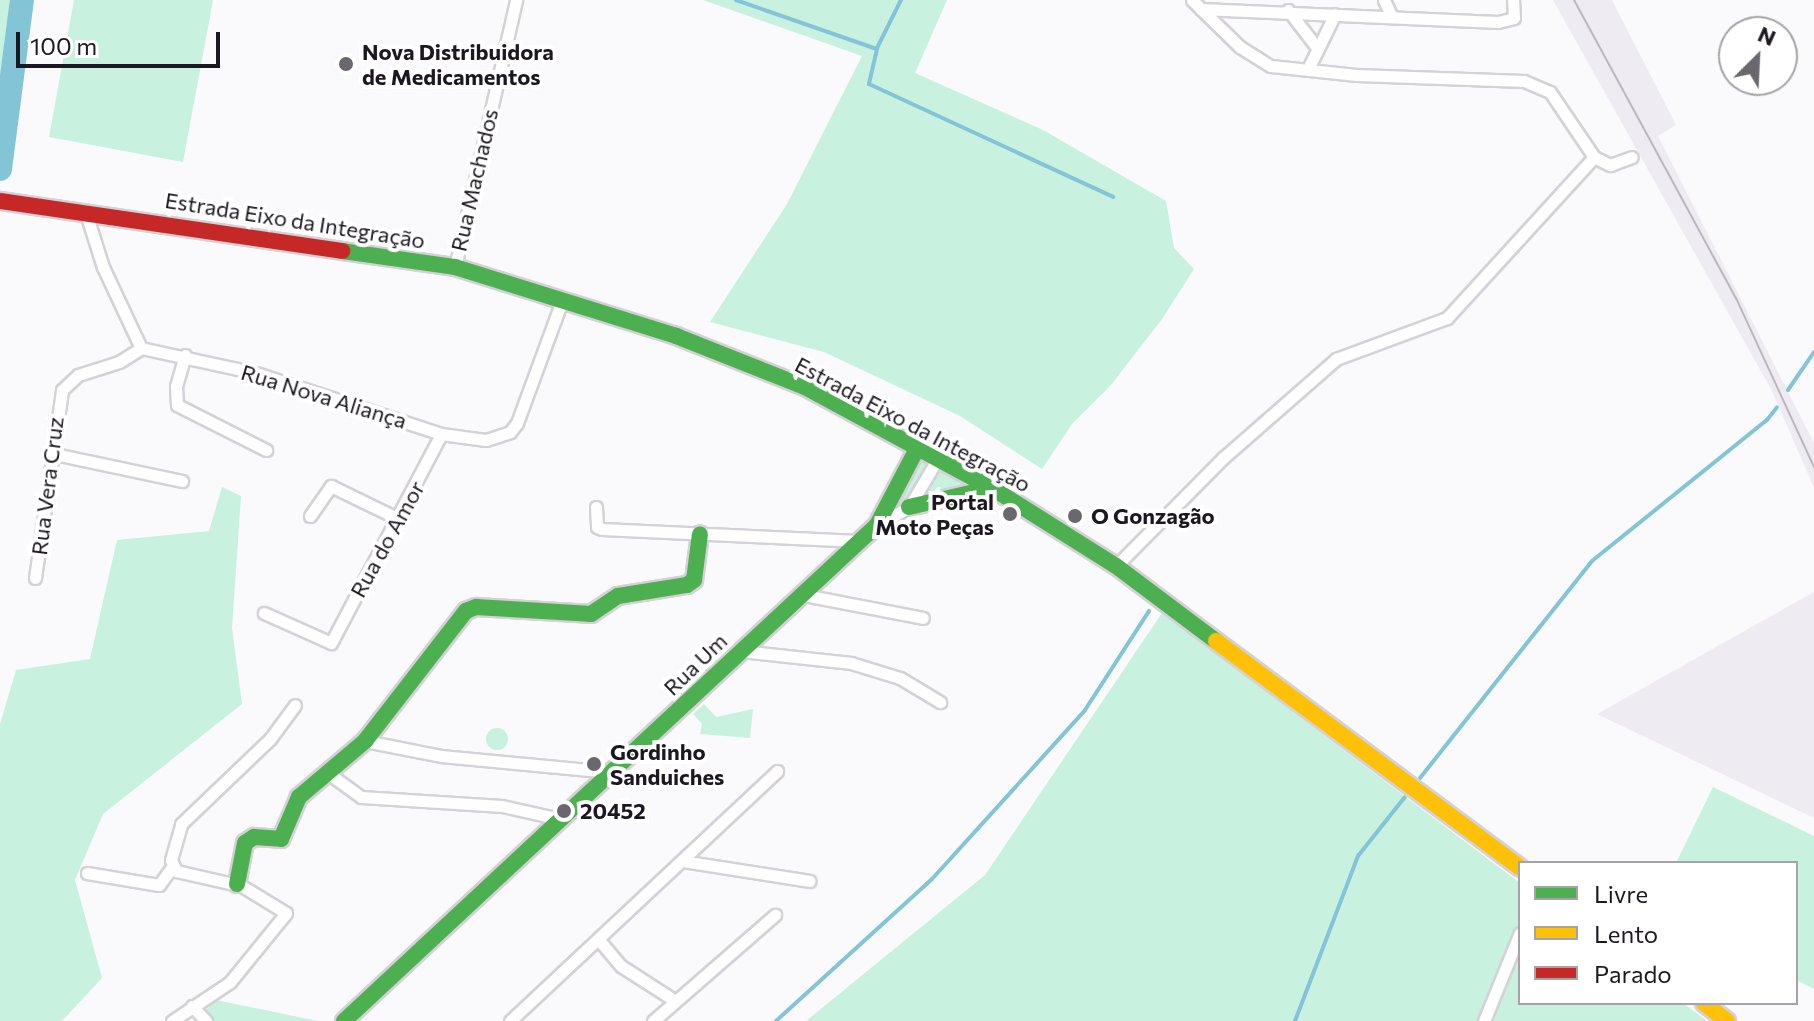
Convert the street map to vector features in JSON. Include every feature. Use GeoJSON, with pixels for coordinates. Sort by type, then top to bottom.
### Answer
{"type":"FeatureCollection","features":[{"type":"Feature","properties":{"kind":"main road","name":"Estrada Eixo da Integração"},"geometry":{"type":"LineString","coordinates":[[7,202],[85,210],[455,267],[563,298],[805,387],[992,488],[1116,566],[1518,867]]}},
{"type":"Feature","properties":{"kind":"main road","name":"Rua Um"},"geometry":{"type":"LineString","coordinates":[[344,1021],[877,525],[918,447]]}},
{"type":"Feature","properties":{"kind":"main road"},"geometry":{"type":"LineString","coordinates":[[909,507],[992,488]]}},
{"type":"Feature","properties":{"kind":"main road"},"geometry":{"type":"LineString","coordinates":[[239,885],[245,843],[254,837],[281,839],[299,797],[365,741],[466,611],[591,614],[618,596],[687,585],[697,567],[700,534]]}},
{"type":"Feature","properties":{"kind":"main road"},"geometry":{"type":"LineString","coordinates":[[1707,1005],[1727,1021]]}},
{"type":"Feature","properties":{"kind":"street","name":"Rua Machados"},"geometry":{"type":"LineString","coordinates":[[455,267],[516,0]]}},
{"type":"Feature","properties":{"kind":"street"},"geometry":{"type":"LineString","coordinates":[[1384,0],[1392,17]]}},
{"type":"Feature","properties":{"kind":"street"},"geometry":{"type":"LineString","coordinates":[[1197,4],[1272,4],[1288,10],[1335,14],[1498,22],[1514,18],[1513,0]]}},
{"type":"Feature","properties":{"kind":"street"},"geometry":{"type":"LineString","coordinates":[[1197,4],[1250,55],[1271,66],[1524,81],[1550,92],[1594,157],[1610,165],[1632,157]]}},
{"type":"Feature","properties":{"kind":"street"},"geometry":{"type":"LineString","coordinates":[[1288,10],[1318,49]]}},
{"type":"Feature","properties":{"kind":"street"},"geometry":{"type":"LineString","coordinates":[[1308,69],[1335,14]]}},
{"type":"Feature","properties":{"kind":"street"},"geometry":{"type":"LineString","coordinates":[[1116,566],[1223,458],[1336,359],[1447,318],[1594,157]]}},
{"type":"Feature","properties":{"kind":"street"},"geometry":{"type":"LineString","coordinates":[[85,210],[103,267],[141,348]]}},
{"type":"Feature","properties":{"kind":"street","name":"Rua Nova Aliança"},"geometry":{"type":"LineString","coordinates":[[141,348],[185,355],[318,392],[441,434],[486,440],[510,432],[563,298]]}},
{"type":"Feature","properties":{"kind":"street","name":"Rua Vera Cruz"},"geometry":{"type":"LineString","coordinates":[[35,578],[50,453],[62,390],[78,375],[119,362],[141,348]]}},
{"type":"Feature","properties":{"kind":"street"},"geometry":{"type":"LineString","coordinates":[[185,355],[177,405],[266,450]]}},
{"type":"Feature","properties":{"kind":"street","name":"Rua do Amor"},"geometry":{"type":"LineString","coordinates":[[264,613],[331,643],[399,519],[441,434]]}},
{"type":"Feature","properties":{"kind":"street"},"geometry":{"type":"LineString","coordinates":[[50,453],[182,481]]}},
{"type":"Feature","properties":{"kind":"street"},"geometry":{"type":"LineString","coordinates":[[877,525],[909,507],[938,458]]}},
{"type":"Feature","properties":{"kind":"street"},"geometry":{"type":"LineString","coordinates":[[310,516],[331,486],[399,519]]}},
{"type":"Feature","properties":{"kind":"street"},"geometry":{"type":"LineString","coordinates":[[596,507],[596,523],[602,529],[859,541]]}},
{"type":"Feature","properties":{"kind":"street"},"geometry":{"type":"LineString","coordinates":[[804,595],[923,618]]}},
{"type":"Feature","properties":{"kind":"street"},"geometry":{"type":"LineString","coordinates":[[741,651],[851,663],[900,678],[940,702]]}},
{"type":"Feature","properties":{"kind":"street"},"geometry":{"type":"LineString","coordinates":[[87,873],[159,885],[172,867],[172,846],[181,824],[270,739],[295,705]]}},
{"type":"Feature","properties":{"kind":"street"},"geometry":{"type":"LineString","coordinates":[[365,741],[441,756],[610,772]]}},
{"type":"Feature","properties":{"kind":"street"},"geometry":{"type":"LineString","coordinates":[[510,1021],[777,771]]}},
{"type":"Feature","properties":{"kind":"street"},"geometry":{"type":"LineString","coordinates":[[328,773],[351,795],[427,804],[502,806],[560,819]]}},
{"type":"Feature","properties":{"kind":"street"},"geometry":{"type":"LineString","coordinates":[[682,861],[809,881]]}},
{"type":"Feature","properties":{"kind":"street"},"geometry":{"type":"LineString","coordinates":[[172,867],[239,885],[286,913],[230,982],[172,1021]]}},
{"type":"Feature","properties":{"kind":"street"},"geometry":{"type":"LineString","coordinates":[[653,1021],[775,915]]}},
{"type":"Feature","properties":{"kind":"street"},"geometry":{"type":"LineString","coordinates":[[1484,1021],[1518,938]]}},
{"type":"Feature","properties":{"kind":"street"},"geometry":{"type":"LineString","coordinates":[[599,940],[627,971],[674,1000]]}},
{"type":"Feature","properties":{"kind":"street"},"geometry":{"type":"LineString","coordinates":[[192,1006],[206,1021]]}},
{"type":"Feature","properties":{"kind":"shaded area"},"geometry":{"type":"Polygon","coordinates":[[[1553,0],[1612,0],[1676,125],[1658,136],[1814,443],[1814,488],[1772,391],[1553,0]]]}},
{"type":"Feature","properties":{"kind":"shaded area"},"geometry":{"type":"Polygon","coordinates":[[[1814,592],[1814,818],[1597,714],[1814,592]]]}},
{"type":"Feature","properties":{"kind":"green space"},"geometry":{"type":"Polygon","coordinates":[[[0,0],[22,0],[0,169],[0,0]]]}},
{"type":"Feature","properties":{"kind":"green space"},"geometry":{"type":"Polygon","coordinates":[[[74,0],[213,0],[183,162],[49,137],[74,0]]]}},
{"type":"Feature","properties":{"kind":"green space"},"geometry":{"type":"Polygon","coordinates":[[[703,0],[947,0],[915,73],[1043,130],[1166,201],[1174,248],[1194,269],[1162,319],[1111,385],[1072,424],[1042,469],[960,416],[824,352],[710,322],[787,204],[862,56],[703,0]]]}},
{"type":"Feature","properties":{"kind":"green space"},"geometry":{"type":"Polygon","coordinates":[[[918,447],[992,488],[880,518],[918,447]]]}},
{"type":"Feature","properties":{"kind":"green space"},"geometry":{"type":"Polygon","coordinates":[[[222,487],[241,496],[232,628],[242,704],[103,814],[75,880],[102,978],[62,1021],[0,1021],[0,724],[16,670],[90,659],[117,540],[209,531],[222,487]]]}},
{"type":"Feature","properties":{"kind":"green space"},"geometry":{"type":"Polygon","coordinates":[[[1162,613],[1518,881],[1518,1005],[1686,1005],[1707,1021],[806,1021],[985,875],[1162,613]]]}},
{"type":"Feature","properties":{"kind":"green space"},"geometry":{"type":"Polygon","coordinates":[[[704,704],[716,717],[753,709],[750,738],[700,734],[702,724],[693,714],[704,704]]]}},
{"type":"Feature","properties":{"kind":"green space"},"geometry":{"type":"Polygon","coordinates":[[[497,728],[505,731],[508,739],[505,747],[497,750],[489,747],[486,739],[489,731],[497,728]]]}},
{"type":"Feature","properties":{"kind":"green space"},"geometry":{"type":"Polygon","coordinates":[[[1713,787],[1814,836],[1814,989],[1798,981],[1798,861],[1677,861],[1713,787]]]}},
{"type":"Feature","properties":{"kind":"green space"},"geometry":{"type":"Polygon","coordinates":[[[216,1000],[318,1021],[211,1021],[202,1014],[216,1000]]]}},
{"type":"Feature","properties":{"kind":"waterway"},"geometry":{"type":"LineString","coordinates":[[0,169],[22,0]]}},
{"type":"Feature","properties":{"kind":"waterway"},"geometry":{"type":"LineString","coordinates":[[736,0],[877,49],[869,84],[1113,197]]}},
{"type":"Feature","properties":{"kind":"waterway"},"geometry":{"type":"LineString","coordinates":[[877,48],[901,0]]}},
{"type":"Feature","properties":{"kind":"waterway"},"geometry":{"type":"LineString","coordinates":[[1788,390],[1814,352]]}},
{"type":"Feature","properties":{"kind":"waterway"},"geometry":{"type":"LineString","coordinates":[[1420,778],[1592,561],[1767,420],[1777,407]]}},
{"type":"Feature","properties":{"kind":"waterway"},"geometry":{"type":"LineString","coordinates":[[776,1021],[932,879],[1085,710],[1149,611]]}},
{"type":"Feature","properties":{"kind":"waterway"},"geometry":{"type":"LineString","coordinates":[[1295,1021],[1358,856],[1405,797]]}},
{"type":"Feature","properties":{"kind":"tram line"},"geometry":{"type":"LineString","coordinates":[[1574,0],[1736,298],[1814,467]]}},
{"type":"Feature","properties":{"kind":"traffic: fast"},"geometry":{"type":"LineString","coordinates":[[342,251],[455,267],[676,336],[805,387],[992,488],[1116,566],[1216,641]]}},
{"type":"Feature","properties":{"kind":"traffic: fast"},"geometry":{"type":"LineString","coordinates":[[344,1021],[877,525],[918,447]]}},
{"type":"Feature","properties":{"kind":"traffic: fast"},"geometry":{"type":"LineString","coordinates":[[909,507],[992,488]]}},
{"type":"Feature","properties":{"kind":"traffic: fast"},"geometry":{"type":"LineString","coordinates":[[237,884],[245,843],[254,837],[281,839],[299,797],[365,741],[466,611],[476,607],[591,614],[618,596],[687,585],[694,580],[700,534]]}},
{"type":"Feature","properties":{"kind":"traffic: slow"},"geometry":{"type":"LineString","coordinates":[[1216,641],[1518,867]]}},
{"type":"Feature","properties":{"kind":"traffic: slow"},"geometry":{"type":"LineString","coordinates":[[1707,1005],[1727,1021]]}},
{"type":"Feature","properties":{"kind":"traffic: jam"},"geometry":{"type":"LineString","coordinates":[[0,201],[342,251]]}},
{"type":"Feature","properties":{"kind":"place","name":"Nova Distribuidora de Medicamentos"},"geometry":{"type":"Point","coordinates":[346,64]}},
{"type":"Feature","properties":{"kind":"place","name":"Portal Moto Peças"},"geometry":{"type":"Point","coordinates":[1010,514]}},
{"type":"Feature","properties":{"kind":"place","name":"O Gonzagão"},"geometry":{"type":"Point","coordinates":[1075,516]}},
{"type":"Feature","properties":{"kind":"place","name":"Gordinho Sanduiches"},"geometry":{"type":"Point","coordinates":[594,764]}},
{"type":"Feature","properties":{"kind":"place","name":"20452"},"geometry":{"type":"Point","coordinates":[564,811]}}]}
